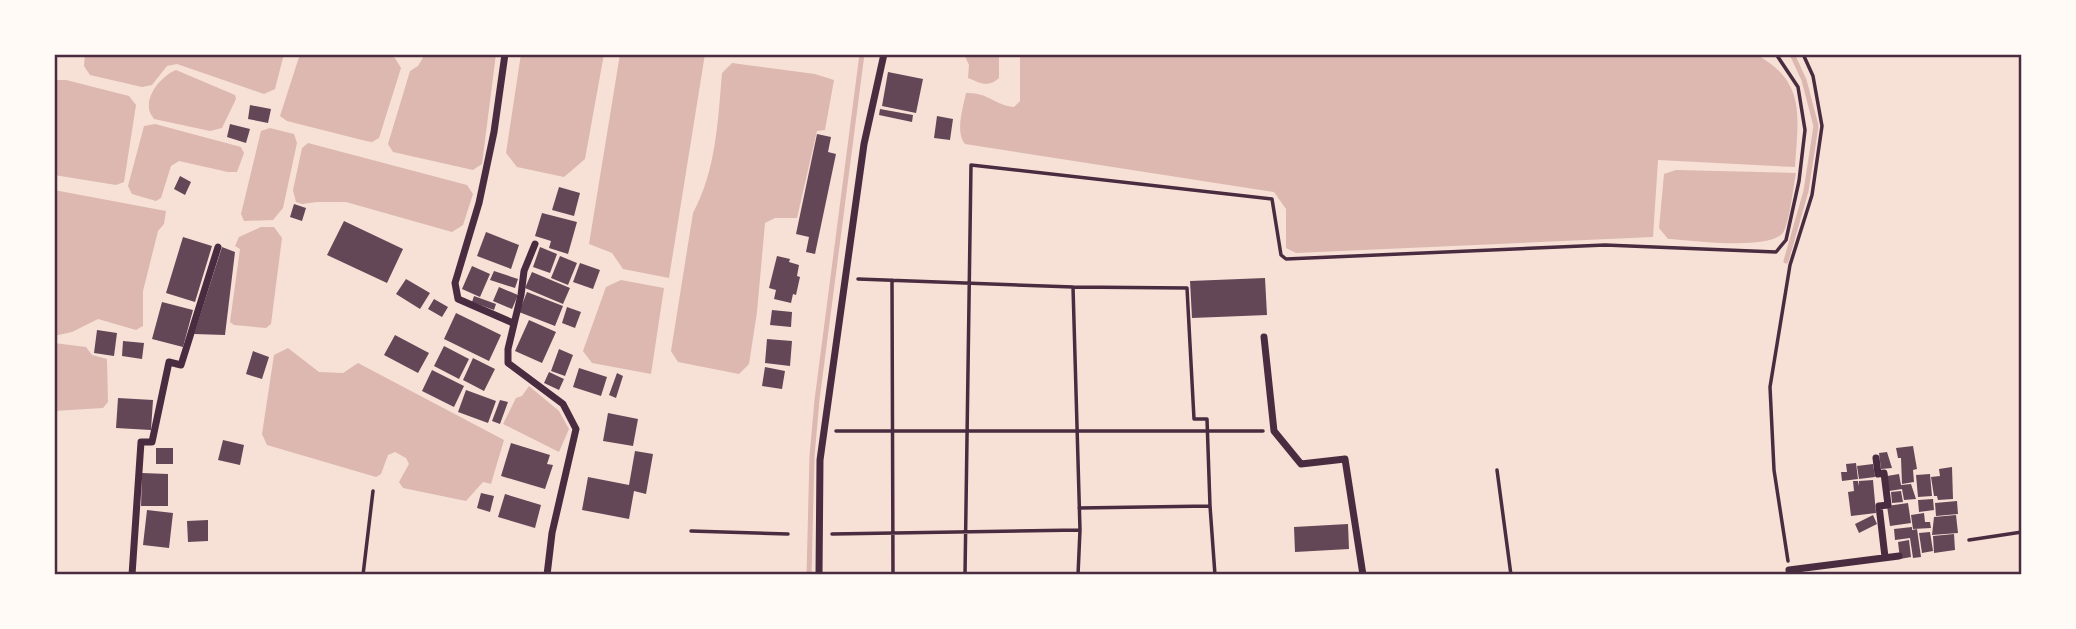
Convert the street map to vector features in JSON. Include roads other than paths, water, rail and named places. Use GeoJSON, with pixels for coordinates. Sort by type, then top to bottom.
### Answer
{"type":"FeatureCollection","features":[{"type":"Feature","properties":{"kind":"street"},"geometry":{"type":"LineString","coordinates":[[505,54],[494,132],[479,204],[455,283],[458,299],[513,323]]}},
{"type":"Feature","properties":{"kind":"street"},"geometry":{"type":"LineString","coordinates":[[819,575],[820,460],[863,144],[884,54]]}},
{"type":"Feature","properties":{"kind":"street"},"geometry":{"type":"LineString","coordinates":[[535,244],[524,271],[508,349],[508,363],[563,404],[576,429],[552,533],[547,575]]}},
{"type":"Feature","properties":{"kind":"street"},"geometry":{"type":"LineString","coordinates":[[132,575],[141,442],[152,442],[169,362],[181,365],[218,247]]}},
{"type":"Feature","properties":{"kind":"street"},"geometry":{"type":"LineString","coordinates":[[1264,337],[1274,431],[1301,464],[1345,459],[1363,575]]}},
{"type":"Feature","properties":{"kind":"street"},"geometry":{"type":"LineString","coordinates":[[1876,458],[1878,474],[1884,473],[1888,505],[1878,506],[1885,557]]}},
{"type":"Feature","properties":{"kind":"street"},"geometry":{"type":"LineString","coordinates":[[1790,572],[1899,556]]}},
{"type":"Feature","properties":{"kind":"waterway"},"geometry":{"type":"LineString","coordinates":[[809,575],[812,456],[817,400],[862,54]]}},
{"type":"Feature","properties":{"kind":"waterway"},"geometry":{"type":"LineString","coordinates":[[1786,261],[1806,191],[1816,126],[1804,80],[1792,54]]}}]}
